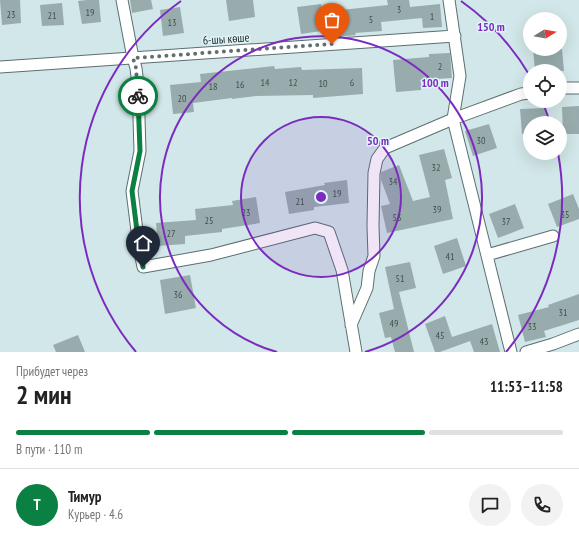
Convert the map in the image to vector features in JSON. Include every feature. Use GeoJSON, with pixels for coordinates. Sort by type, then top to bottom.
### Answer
{"type":"FeatureCollection","features":[{"type":"Feature","properties":{"kind":"street"},"geometry":{"type":"LineString","coordinates":[[122,0],[138,85],[140,151],[132,191],[143,267],[211,255],[315,228],[329,232],[342,270],[356,352]]}},
{"type":"Feature","properties":{"kind":"street"},"geometry":{"type":"LineString","coordinates":[[449,0],[460,76],[453,119],[511,352]]}},
{"type":"Feature","properties":{"kind":"street","name":"6-шы көше"},"geometry":{"type":"LineString","coordinates":[[0,68],[455,36]]}},
{"type":"Feature","properties":{"kind":"street"},"geometry":{"type":"LineString","coordinates":[[567,88],[579,88]]}},
{"type":"Feature","properties":{"kind":"street"},"geometry":{"type":"LineString","coordinates":[[351,325],[367,288],[369,271],[374,256],[374,173],[377,159],[385,148],[453,119],[523,94]]}},
{"type":"Feature","properties":{"kind":"street"},"geometry":{"type":"LineString","coordinates":[[487,255],[554,236]]}},
{"type":"Feature","properties":{"kind":"street"},"geometry":{"type":"LineString","coordinates":[[526,352],[579,334]]}},
{"type":"Feature","properties":{"kind":"building"},"geometry":{"type":"Polygon","coordinates":[[[0,0],[20,0],[21,23],[2,25],[0,0]]]}},
{"type":"Feature","properties":{"kind":"building"},"geometry":{"type":"Polygon","coordinates":[[[99,0],[101,22],[82,24],[78,1],[99,0]]]}},
{"type":"Feature","properties":{"kind":"building"},"geometry":{"type":"Polygon","coordinates":[[[130,0],[151,0],[153,9],[132,13],[130,0]]]}},
{"type":"Feature","properties":{"kind":"building"},"geometry":{"type":"Polygon","coordinates":[[[226,0],[253,0],[255,17],[229,21],[226,0]]]}},
{"type":"Feature","properties":{"kind":"building"},"geometry":{"type":"Polygon","coordinates":[[[387,0],[409,0],[410,7],[440,4],[442,27],[423,28],[422,18],[381,22],[382,31],[355,33],[356,35],[336,37],[335,29],[301,34],[297,7],[321,4],[322,12],[388,5],[387,0]]]}},
{"type":"Feature","properties":{"kind":"building"},"geometry":{"type":"Polygon","coordinates":[[[62,3],[64,25],[42,26],[40,5],[62,3]]]}},
{"type":"Feature","properties":{"kind":"building"},"geometry":{"type":"Polygon","coordinates":[[[180,7],[184,33],[163,36],[160,10],[180,7]]]}},
{"type":"Feature","properties":{"kind":"building"},"geometry":{"type":"Polygon","coordinates":[[[450,53],[452,78],[421,80],[421,90],[396,92],[393,60],[429,57],[429,54],[450,53]]]}},
{"type":"Feature","properties":{"kind":"building"},"geometry":{"type":"Polygon","coordinates":[[[534,56],[563,56],[563,64],[534,64],[534,56]]]}},
{"type":"Feature","properties":{"kind":"building"},"geometry":{"type":"Polygon","coordinates":[[[274,66],[275,69],[301,67],[302,70],[362,68],[363,94],[313,98],[313,95],[232,98],[193,103],[194,112],[173,114],[170,85],[201,82],[200,74],[274,66]]]}},
{"type":"Feature","properties":{"kind":"building"},"geometry":{"type":"Polygon","coordinates":[[[579,106],[579,134],[567,134],[567,116],[562,116],[562,108],[567,108],[567,107],[579,106]]]}},
{"type":"Feature","properties":{"kind":"building"},"geometry":{"type":"Polygon","coordinates":[[[546,108],[547,116],[523,116],[522,134],[520,109],[546,108]]]}},
{"type":"Feature","properties":{"kind":"building"},"geometry":{"type":"Polygon","coordinates":[[[489,124],[497,148],[473,156],[465,131],[489,124]]]}},
{"type":"Feature","properties":{"kind":"building"},"geometry":{"type":"Polygon","coordinates":[[[444,149],[452,178],[445,180],[453,219],[387,233],[381,206],[390,204],[381,180],[381,172],[399,165],[413,201],[430,197],[419,155],[444,149]]]}},
{"type":"Feature","properties":{"kind":"building"},"geometry":{"type":"Polygon","coordinates":[[[347,180],[349,203],[314,207],[314,210],[289,214],[285,192],[325,185],[324,183],[347,180]]]}},
{"type":"Feature","properties":{"kind":"building"},"geometry":{"type":"Polygon","coordinates":[[[573,194],[579,209],[579,219],[557,227],[548,204],[573,194]]]}},
{"type":"Feature","properties":{"kind":"building"},"geometry":{"type":"Polygon","coordinates":[[[256,197],[260,223],[222,229],[222,232],[185,236],[185,244],[158,246],[156,223],[196,220],[195,209],[233,205],[232,201],[256,197]]]}},
{"type":"Feature","properties":{"kind":"building"},"geometry":{"type":"Polygon","coordinates":[[[515,204],[524,228],[498,238],[489,214],[515,204]]]}},
{"type":"Feature","properties":{"kind":"building"},"geometry":{"type":"Polygon","coordinates":[[[457,238],[466,266],[443,274],[434,246],[457,238]]]}},
{"type":"Feature","properties":{"kind":"building"},"geometry":{"type":"Polygon","coordinates":[[[410,262],[416,288],[399,292],[414,352],[395,352],[391,337],[385,338],[379,313],[394,309],[385,267],[410,262]]]}},
{"type":"Feature","properties":{"kind":"building"},"geometry":{"type":"Polygon","coordinates":[[[190,275],[196,308],[165,314],[160,280],[190,275]]]}},
{"type":"Feature","properties":{"kind":"building"},"geometry":{"type":"Polygon","coordinates":[[[579,294],[579,320],[544,331],[546,337],[525,342],[518,315],[549,307],[548,305],[579,294]]]}},
{"type":"Feature","properties":{"kind":"building"},"geometry":{"type":"Polygon","coordinates":[[[445,316],[452,337],[492,324],[500,352],[474,352],[470,341],[440,352],[435,352],[425,324],[445,316]]]}},
{"type":"Feature","properties":{"kind":"building"},"geometry":{"type":"Polygon","coordinates":[[[78,335],[85,352],[56,352],[53,345],[78,335]]]}},
{"type":"Feature","properties":{"kind":"way so far"},"geometry":{"type":"LineString","coordinates":[[138,96],[136,68],[133,58],[332,44]]}},
{"type":"Feature","properties":{"kind":"route"},"geometry":{"type":"LineString","coordinates":[[138,96],[140,151],[132,191],[134,214],[143,267]]}}]}
